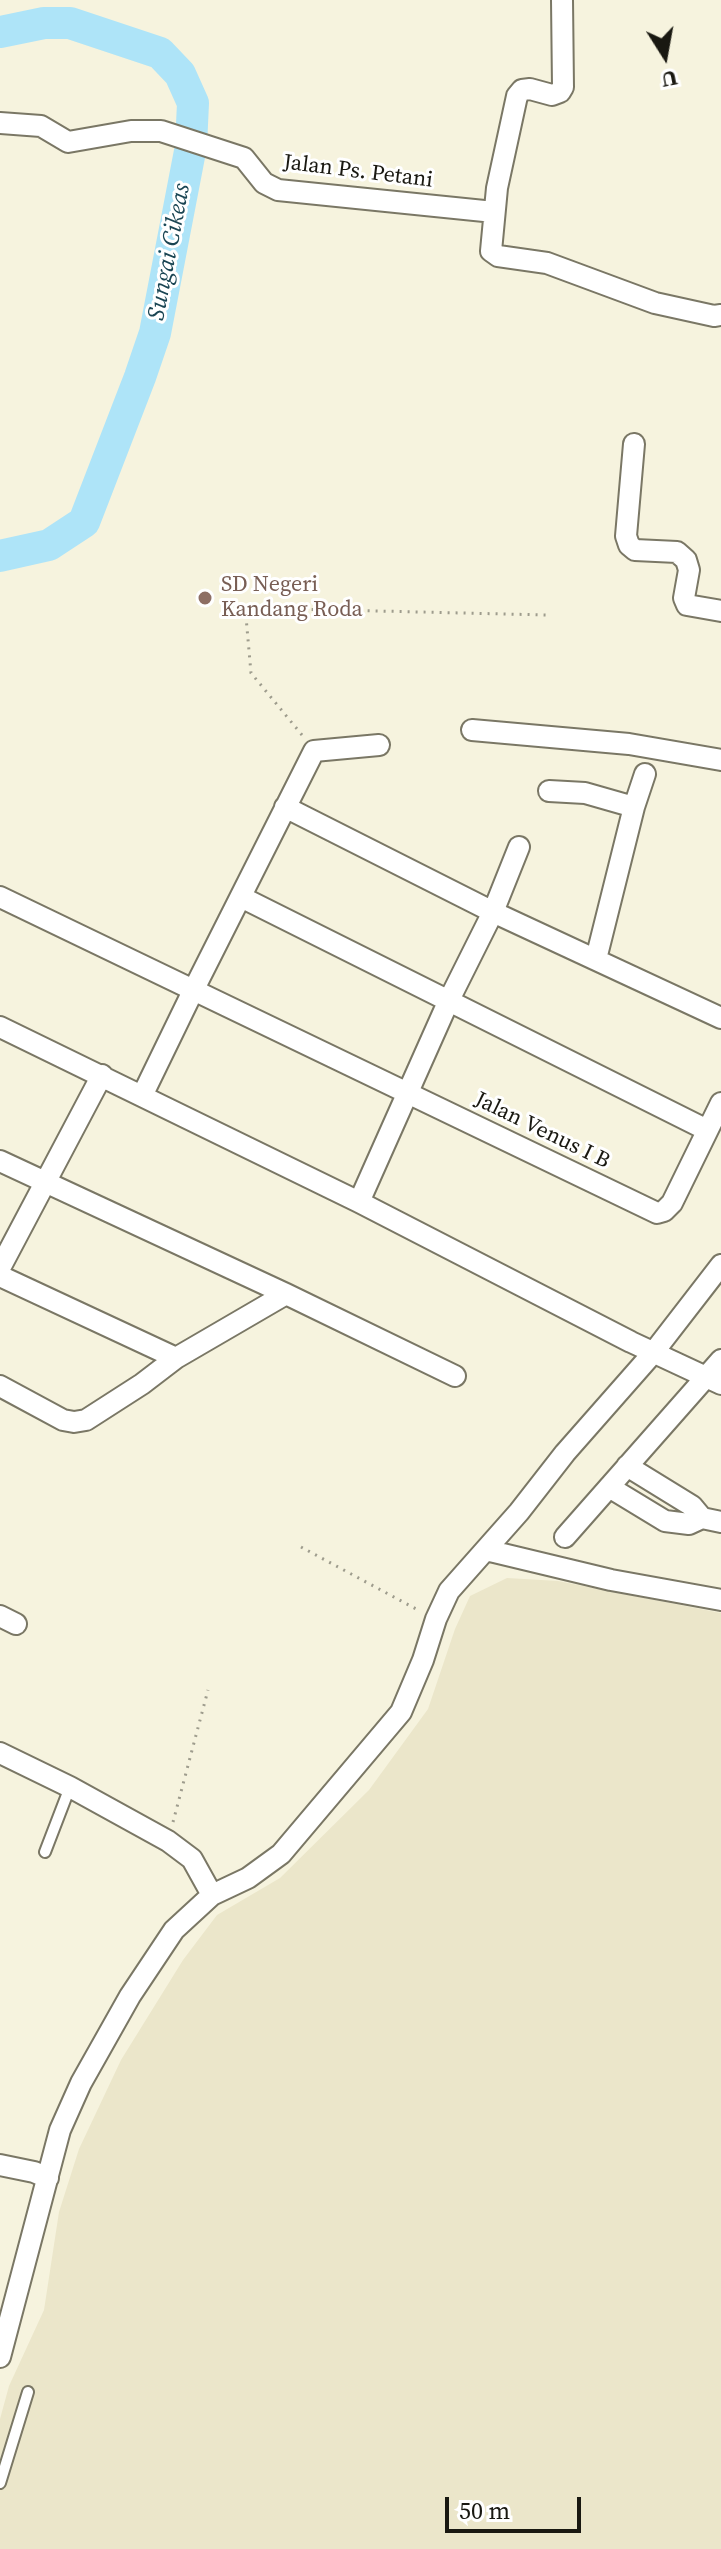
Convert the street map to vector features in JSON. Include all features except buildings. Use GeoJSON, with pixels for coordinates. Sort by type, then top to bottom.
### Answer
{"type":"FeatureCollection","features":[{"type":"Feature","properties":{"kind":"street"},"geometry":{"type":"LineString","coordinates":[[562,0],[563,87],[552,95],[530,89],[522,90],[517,96],[497,188],[491,251],[498,256],[547,263],[655,303],[721,315]]}},
{"type":"Feature","properties":{"kind":"street","name":"Jalan Ps. Petani"},"geometry":{"type":"LineString","coordinates":[[0,123],[41,126],[68,142],[131,131],[161,131],[244,158],[264,183],[278,190],[494,212]]}},
{"type":"Feature","properties":{"kind":"street"},"geometry":{"type":"LineString","coordinates":[[634,444],[626,536],[629,545],[635,550],[677,552],[686,560],[689,570],[684,598],[687,605],[721,611]]}},
{"type":"Feature","properties":{"kind":"street"},"geometry":{"type":"LineString","coordinates":[[472,730],[629,744],[721,760]]}},
{"type":"Feature","properties":{"kind":"street"},"geometry":{"type":"LineString","coordinates":[[142,1096],[314,751],[379,745]]}},
{"type":"Feature","properties":{"kind":"street"},"geometry":{"type":"LineString","coordinates":[[596,959],[645,774]]}},
{"type":"Feature","properties":{"kind":"street"},"geometry":{"type":"LineString","coordinates":[[549,791],[585,793],[634,807]]}},
{"type":"Feature","properties":{"kind":"street"},"geometry":{"type":"LineString","coordinates":[[285,807],[493,912],[721,1018]]}},
{"type":"Feature","properties":{"kind":"street"},"geometry":{"type":"LineString","coordinates":[[359,1202],[449,1000],[493,912],[519,847]]}},
{"type":"Feature","properties":{"kind":"street","name":"Jalan Venus I B"},"geometry":{"type":"LineString","coordinates":[[0,897],[657,1213],[672,1203],[707,1130]]}},
{"type":"Feature","properties":{"kind":"street"},"geometry":{"type":"LineString","coordinates":[[241,897],[707,1130],[721,1103]]}},
{"type":"Feature","properties":{"kind":"street"},"geometry":{"type":"LineString","coordinates":[[0,1027],[359,1202],[714,1382]]}},
{"type":"Feature","properties":{"kind":"street"},"geometry":{"type":"LineString","coordinates":[[0,1268],[102,1075]]}},
{"type":"Feature","properties":{"kind":"street"},"geometry":{"type":"LineString","coordinates":[[0,1161],[455,1376]]}},
{"type":"Feature","properties":{"kind":"street"},"geometry":{"type":"LineString","coordinates":[[0,2357],[60,2130],[81,2083],[130,1996],[174,1930],[212,1895],[248,1878],[281,1854],[401,1712],[449,1591],[653,1353],[721,1265]]}},
{"type":"Feature","properties":{"kind":"street"},"geometry":{"type":"LineString","coordinates":[[0,1276],[176,1358]]}},
{"type":"Feature","properties":{"kind":"street"},"geometry":{"type":"LineString","coordinates":[[0,1386],[63,1420],[86,1420],[176,1358],[286,1294]]}},
{"type":"Feature","properties":{"kind":"street"},"geometry":{"type":"LineString","coordinates":[[565,1537],[627,1466],[714,1382],[721,1360]]}},
{"type":"Feature","properties":{"kind":"street"},"geometry":{"type":"LineString","coordinates":[[627,1466],[712,1520]]}},
{"type":"Feature","properties":{"kind":"street"},"geometry":{"type":"LineString","coordinates":[[609,1487],[665,1521],[689,1524],[712,1520]]}},
{"type":"Feature","properties":{"kind":"street"},"geometry":{"type":"LineString","coordinates":[[486,1550],[611,1580],[721,1600]]}},
{"type":"Feature","properties":{"kind":"street"},"geometry":{"type":"LineString","coordinates":[[0,1753],[168,1841],[192,1859],[212,1895]]}},
{"type":"Feature","properties":{"kind":"street"},"geometry":{"type":"LineString","coordinates":[[0,2165],[48,2178]]}},
{"type":"Feature","properties":{"kind":"lane"},"geometry":{"type":"LineString","coordinates":[[45,1852],[70,1787]]}},
{"type":"Feature","properties":{"kind":"lane"},"geometry":{"type":"LineString","coordinates":[[0,2483],[28,2392]]}},
{"type":"Feature","properties":{"kind":"path"},"geometry":{"type":"LineString","coordinates":[[314,751],[251,673],[246,617],[250,608],[548,615]]}},
{"type":"Feature","properties":{"kind":"path"},"geometry":{"type":"LineString","coordinates":[[301,1547],[436,1619]]}},
{"type":"Feature","properties":{"kind":"path"},"geometry":{"type":"LineString","coordinates":[[168,1841],[208,1690]]}},
{"type":"Feature","properties":{"kind":"shaded area"},"geometry":{"type":"Polygon","coordinates":[[[507,1578],[558,1581],[721,1613],[721,2549],[0,2549],[0,2419],[9,2386],[44,2310],[59,2212],[79,2149],[121,2060],[183,1960],[217,1915],[280,1878],[369,1790],[428,1709],[455,1629],[470,1596],[507,1578]]]}},
{"type":"Feature","properties":{"kind":"waterway","name":"Sungai Cikeas"},"geometry":{"type":"LineString","coordinates":[[0,32],[44,23],[70,23],[160,53],[180,74],[193,103],[191,146],[155,333],[84,522],[49,545],[0,556]]}},
{"type":"Feature","properties":{"kind":"place","name":"SD Negeri Kandang Roda"},"geometry":{"type":"Point","coordinates":[205,598]}}]}
